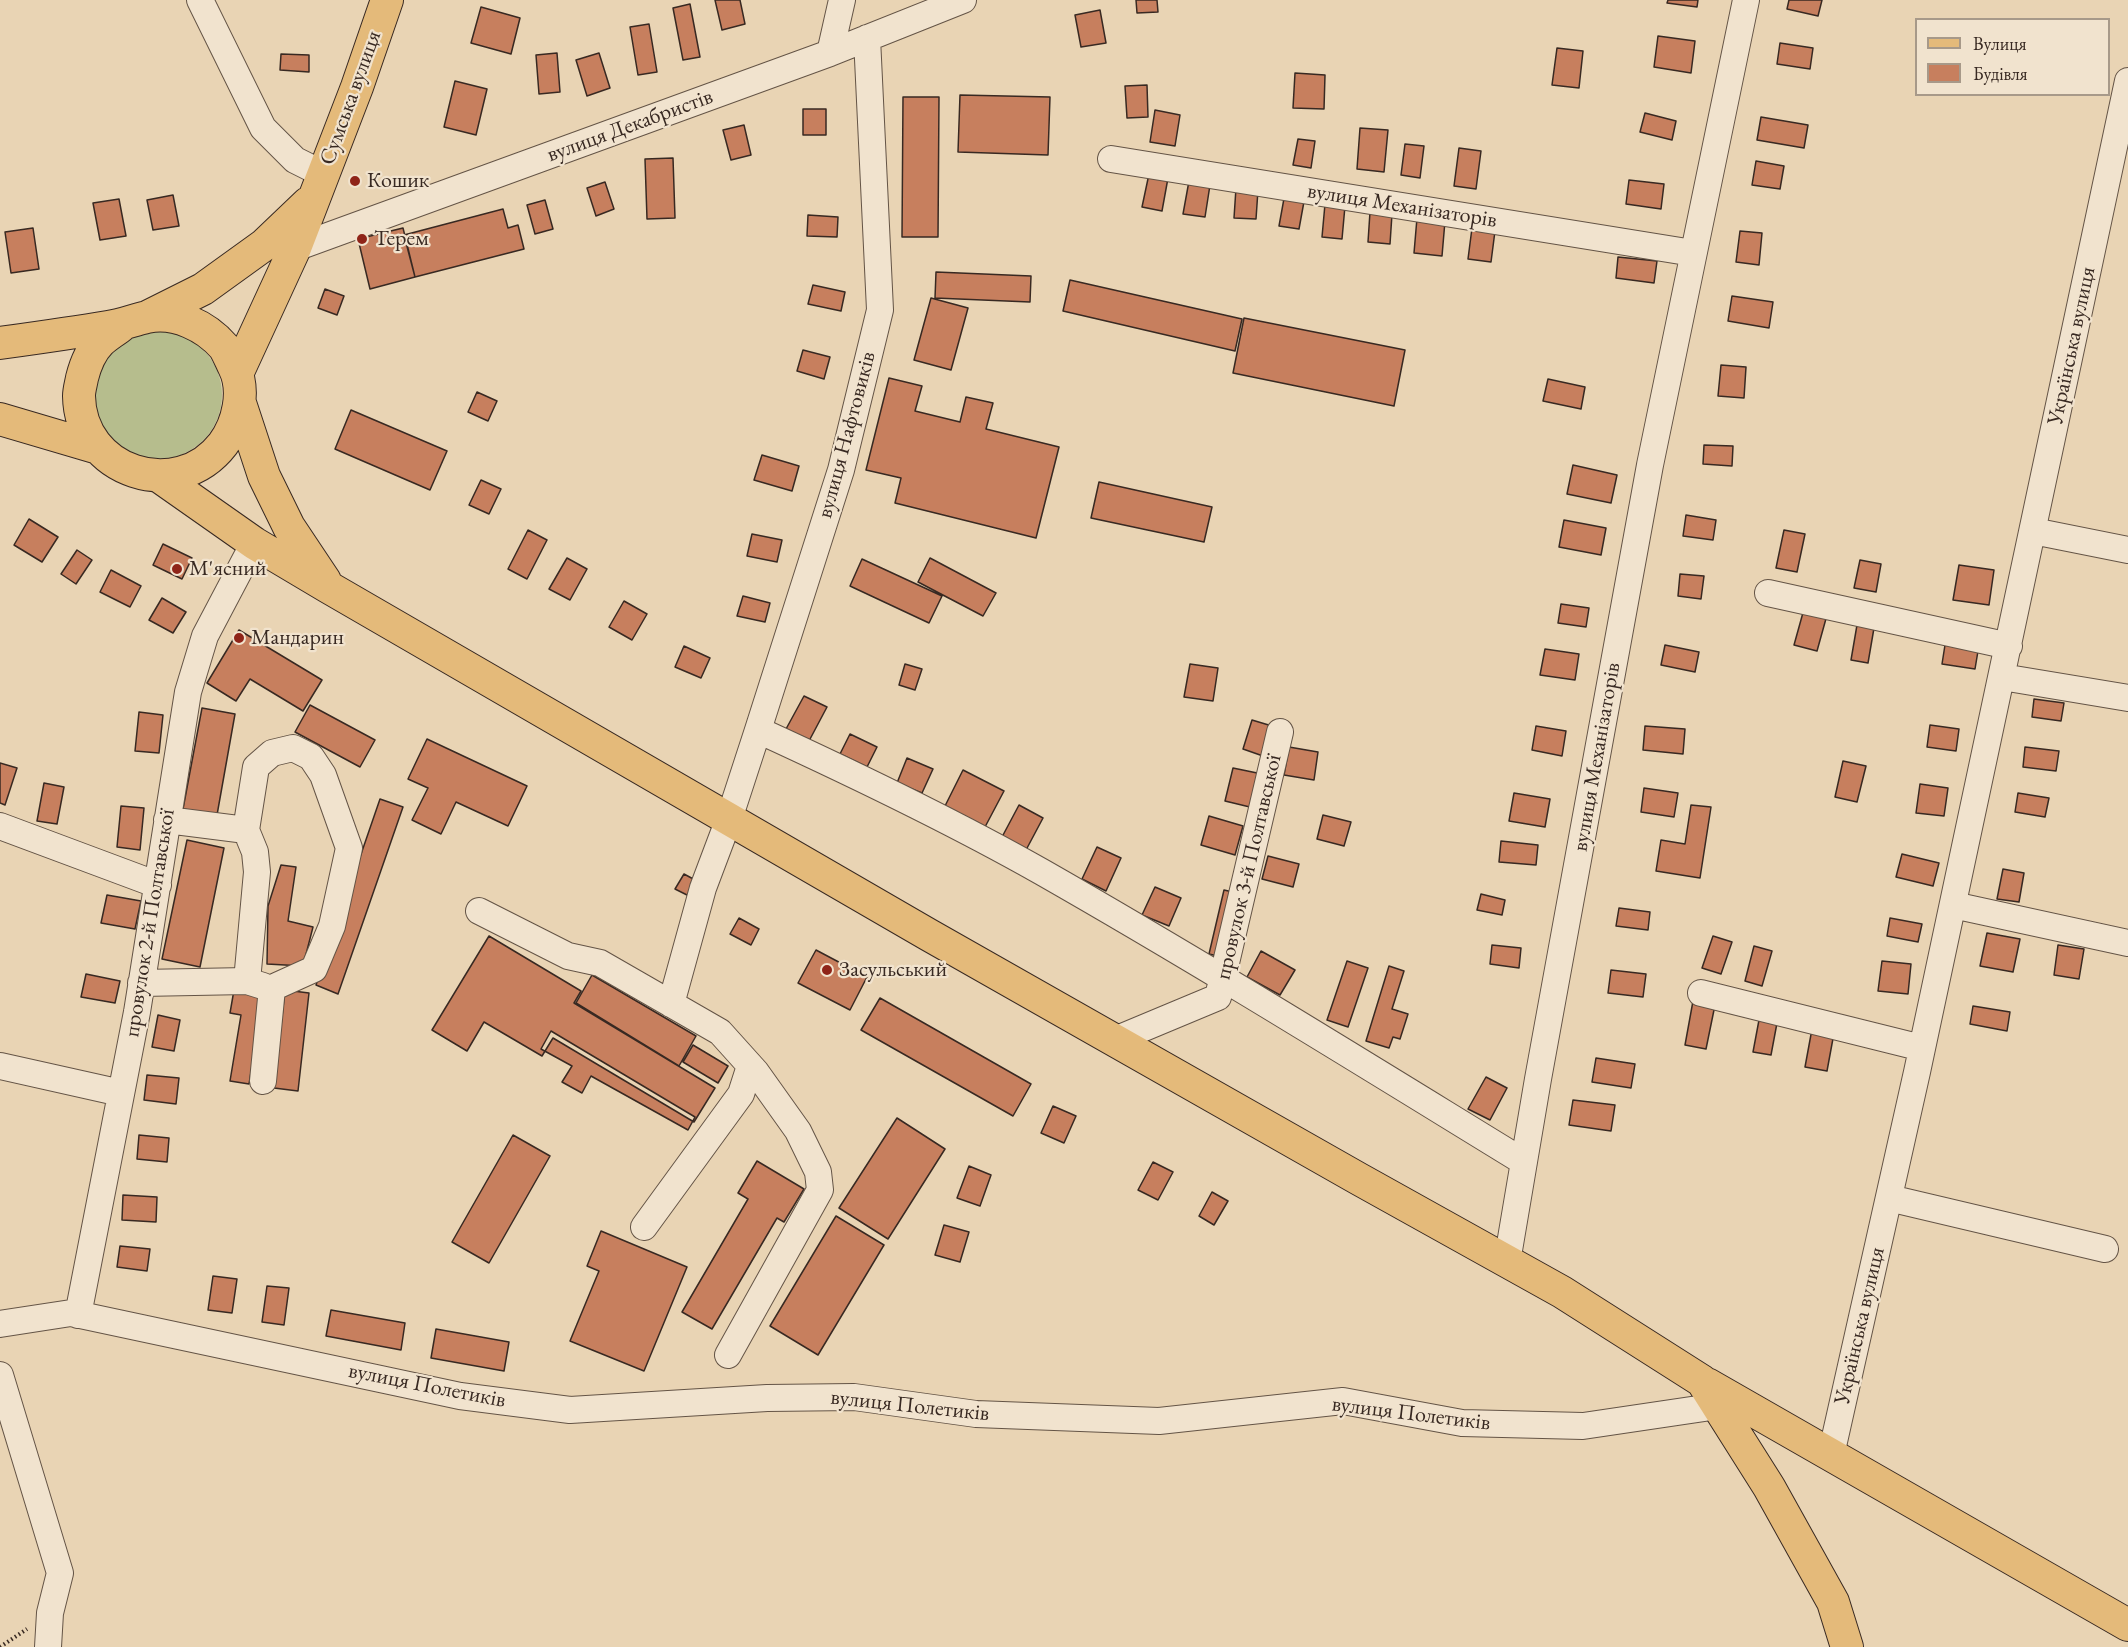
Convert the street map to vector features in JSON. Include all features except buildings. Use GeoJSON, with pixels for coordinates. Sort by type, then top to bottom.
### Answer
{"type":"FeatureCollection","features":[{"type":"Feature","properties":{"kind":"main road","name":"Сумська вулиця"},"geometry":{"type":"LineString","coordinates":[[238,388],[357,87],[387,0]]}},
{"type":"Feature","properties":{"kind":"main road"},"geometry":{"type":"LineString","coordinates":[[98,448],[84,423],[79,396],[84,368],[99,343],[135,321],[204,289],[255,252],[319,185]]}},
{"type":"Feature","properties":{"kind":"main road"},"geometry":{"type":"LineString","coordinates":[[0,344],[135,321],[177,317],[204,329],[224,348],[264,476],[289,527],[328,587]]}},
{"type":"Feature","properties":{"kind":"main road"},"geometry":{"type":"LineString","coordinates":[[160,477],[189,471],[214,455],[232,432],[238,388]]}},
{"type":"Feature","properties":{"kind":"main road"},"geometry":{"type":"LineString","coordinates":[[0,419],[98,448],[126,469],[160,477],[254,543],[328,587],[1114,1040],[1562,1292],[1710,1394],[1831,1455],[2128,1625]]}},
{"type":"Feature","properties":{"kind":"main road"},"geometry":{"type":"LineString","coordinates":[[1710,1394],[1769,1486],[1833,1602],[1847,1647]]}},
{"type":"Feature","properties":{"kind":"street"},"geometry":{"type":"LineString","coordinates":[[200,0],[263,128],[319,185]]}},
{"type":"Feature","properties":{"kind":"street"},"geometry":{"type":"LineString","coordinates":[[830,53],[842,0]]}},
{"type":"Feature","properties":{"kind":"street","name":"вулиця Декабристів"},"geometry":{"type":"LineString","coordinates":[[295,248],[830,53],[963,0]]}},
{"type":"Feature","properties":{"kind":"street","name":"вулиця Механізаторів"},"geometry":{"type":"LineString","coordinates":[[1507,1262],[1647,477],[1746,0]]}},
{"type":"Feature","properties":{"kind":"street","name":"вулиця Нафтовиків"},"geometry":{"type":"LineString","coordinates":[[670,1004],[703,888],[729,819],[841,470],[880,310],[867,38]]}},
{"type":"Feature","properties":{"kind":"street","name":"Українська вулиця"},"geometry":{"type":"LineString","coordinates":[[1831,1455],[1922,1048],[2033,531],[2119,163],[2128,81]]}},
{"type":"Feature","properties":{"kind":"street","name":"вулиця Механізаторів"},"geometry":{"type":"LineString","coordinates":[[1111,159],[1694,253]]}},
{"type":"Feature","properties":{"kind":"street"},"geometry":{"type":"LineString","coordinates":[[2033,531],[2128,550]]}},
{"type":"Feature","properties":{"kind":"street","name":"провулок 2-й Полтавської"},"geometry":{"type":"LineString","coordinates":[[78,1315],[141,983],[188,692],[205,636],[254,543]]}},
{"type":"Feature","properties":{"kind":"street"},"geometry":{"type":"LineString","coordinates":[[1768,593],[2009,646]]}},
{"type":"Feature","properties":{"kind":"street"},"geometry":{"type":"LineString","coordinates":[[2002,676],[2128,698]]}},
{"type":"Feature","properties":{"kind":"street"},"geometry":{"type":"LineString","coordinates":[[758,730],[860,777],[1040,871],[1223,977],[1524,1162]]}},
{"type":"Feature","properties":{"kind":"street","name":"провулок 3-й Полтавської"},"geometry":{"type":"LineString","coordinates":[[1114,1040],[1218,997],[1280,732]]}},
{"type":"Feature","properties":{"kind":"street"},"geometry":{"type":"LineString","coordinates":[[141,983],[247,981],[272,988],[314,969],[332,926],[349,848],[322,775],[311,757],[293,748],[272,753],[256,767],[246,830],[255,852],[257,872],[247,981]]}},
{"type":"Feature","properties":{"kind":"street"},"geometry":{"type":"LineString","coordinates":[[167,820],[246,830]]}},
{"type":"Feature","properties":{"kind":"street"},"geometry":{"type":"LineString","coordinates":[[0,826],[158,885]]}},
{"type":"Feature","properties":{"kind":"street"},"geometry":{"type":"LineString","coordinates":[[1953,905],[2128,943]]}},
{"type":"Feature","properties":{"kind":"street"},"geometry":{"type":"LineString","coordinates":[[479,911],[568,956],[600,963],[720,1032],[750,1065],[798,1131],[818,1172],[820,1190],[728,1355]]}},
{"type":"Feature","properties":{"kind":"street"},"geometry":{"type":"LineString","coordinates":[[263,1081],[272,988]]}},
{"type":"Feature","properties":{"kind":"street"},"geometry":{"type":"LineString","coordinates":[[1701,993],[1922,1048]]}},
{"type":"Feature","properties":{"kind":"street"},"geometry":{"type":"LineString","coordinates":[[644,1227],[741,1094],[750,1065]]}},
{"type":"Feature","properties":{"kind":"street"},"geometry":{"type":"LineString","coordinates":[[0,1066],[121,1093]]}},
{"type":"Feature","properties":{"kind":"street"},"geometry":{"type":"LineString","coordinates":[[1889,1198],[2104,1249]]}},
{"type":"Feature","properties":{"kind":"street","name":"вулиця Полетиків"},"geometry":{"type":"LineString","coordinates":[[0,1324],[71,1313],[460,1396],[570,1410],[767,1398],[854,1397],[976,1414],[1159,1420],[1343,1401],[1462,1424],[1583,1426],[1710,1394]]}},
{"type":"Feature","properties":{"kind":"street"},"geometry":{"type":"LineString","coordinates":[[0,1375],[60,1573],[50,1613],[48,1647]]}},
{"type":"Feature","properties":{"kind":"green space"},"geometry":{"type":"Polygon","coordinates":[[[158,331],[183,335],[204,349],[218,370],[222,395],[218,420],[204,441],[183,455],[158,459],[133,455],[112,441],[98,420],[94,395],[98,370],[112,349],[133,335],[158,331]]]}},
{"type":"Feature","properties":{"kind":"place","name":"Кошик"},"geometry":{"type":"Point","coordinates":[355,181]}},
{"type":"Feature","properties":{"kind":"place","name":"Терем"},"geometry":{"type":"Point","coordinates":[362,239]}},
{"type":"Feature","properties":{"kind":"place","name":"М'ясний"},"geometry":{"type":"Point","coordinates":[177,569]}},
{"type":"Feature","properties":{"kind":"place","name":"Мандарин"},"geometry":{"type":"Point","coordinates":[239,638]}},
{"type":"Feature","properties":{"kind":"place","name":"Засульський"},"geometry":{"type":"Point","coordinates":[827,970]}}]}
